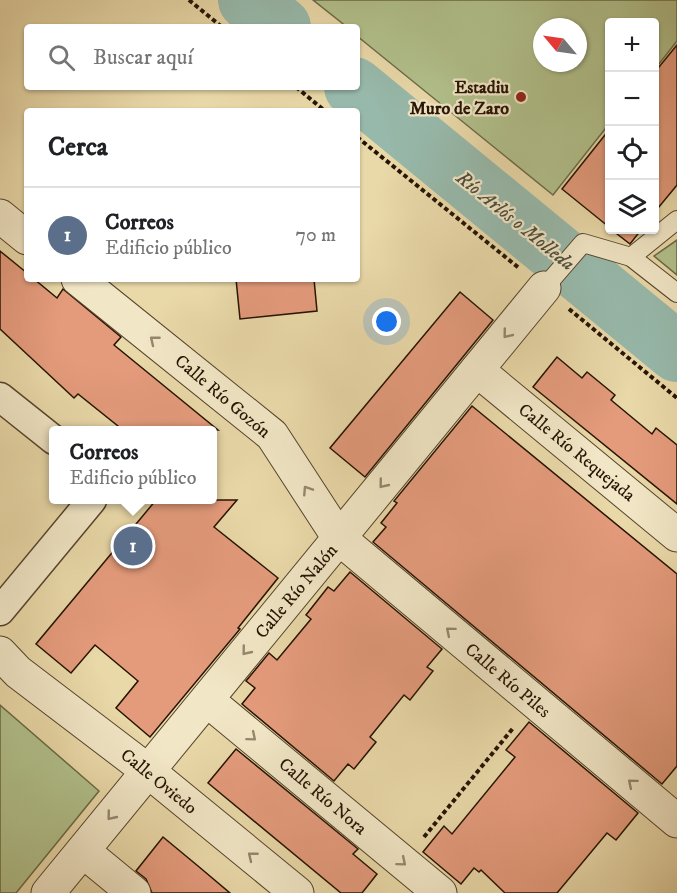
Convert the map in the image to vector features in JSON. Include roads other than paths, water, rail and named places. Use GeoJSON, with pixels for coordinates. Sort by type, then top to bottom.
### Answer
{"type":"FeatureCollection","features":[{"type":"Feature","properties":{"kind":"street"},"geometry":{"type":"LineString","coordinates":[[0,216],[24,236]]}},
{"type":"Feature","properties":{"kind":"street","name":"Calle Río Gozón"},"geometry":{"type":"LineString","coordinates":[[82,282],[272,435],[339,538]]}},
{"type":"Feature","properties":{"kind":"street","name":"Calle Río Nalón"},"geometry":{"type":"LineString","coordinates":[[48,893],[547,284]]}},
{"type":"Feature","properties":{"kind":"street","name":"Calle Río Requejada"},"geometry":{"type":"LineString","coordinates":[[477,370],[677,535]]}},
{"type":"Feature","properties":{"kind":"street"},"geometry":{"type":"LineString","coordinates":[[0,397],[49,436]]}},
{"type":"Feature","properties":{"kind":"street"},"geometry":{"type":"LineString","coordinates":[[0,611],[89,504]]}},
{"type":"Feature","properties":{"kind":"street","name":"Calle Río Piles"},"geometry":{"type":"LineString","coordinates":[[339,538],[677,821]]}},
{"type":"Feature","properties":{"kind":"street","name":"Calle Oviedo"},"geometry":{"type":"LineString","coordinates":[[6,663],[148,771],[297,893]]}},
{"type":"Feature","properties":{"kind":"street","name":"Calle Río Nora"},"geometry":{"type":"LineString","coordinates":[[207,700],[440,893]]}},
{"type":"Feature","properties":{"kind":"street"},"geometry":{"type":"LineString","coordinates":[[83,851],[134,893]]}},
{"type":"Feature","properties":{"kind":"lane"},"geometry":{"type":"LineString","coordinates":[[631,257],[677,220]]}},
{"type":"Feature","properties":{"kind":"lane"},"geometry":{"type":"LineString","coordinates":[[547,284],[584,243],[631,257],[677,293]]}},
{"type":"Feature","properties":{"kind":"waterway","name":"Río Arlós o Molleda"},"geometry":{"type":"LineString","coordinates":[[248,0],[277,24]]}},
{"type":"Feature","properties":{"kind":"waterway","name":"Río Arlós o Molleda"},"geometry":{"type":"LineString","coordinates":[[358,90],[677,352]]}},
{"type":"Feature","properties":{"kind":"place","name":"Estadiu Muro de Zaro"},"geometry":{"type":"Point","coordinates":[521,97]}},
{"type":"Feature","properties":{"kind":"place","name":"Correos"},"geometry":{"type":"Point","coordinates":[133,546]}}]}
